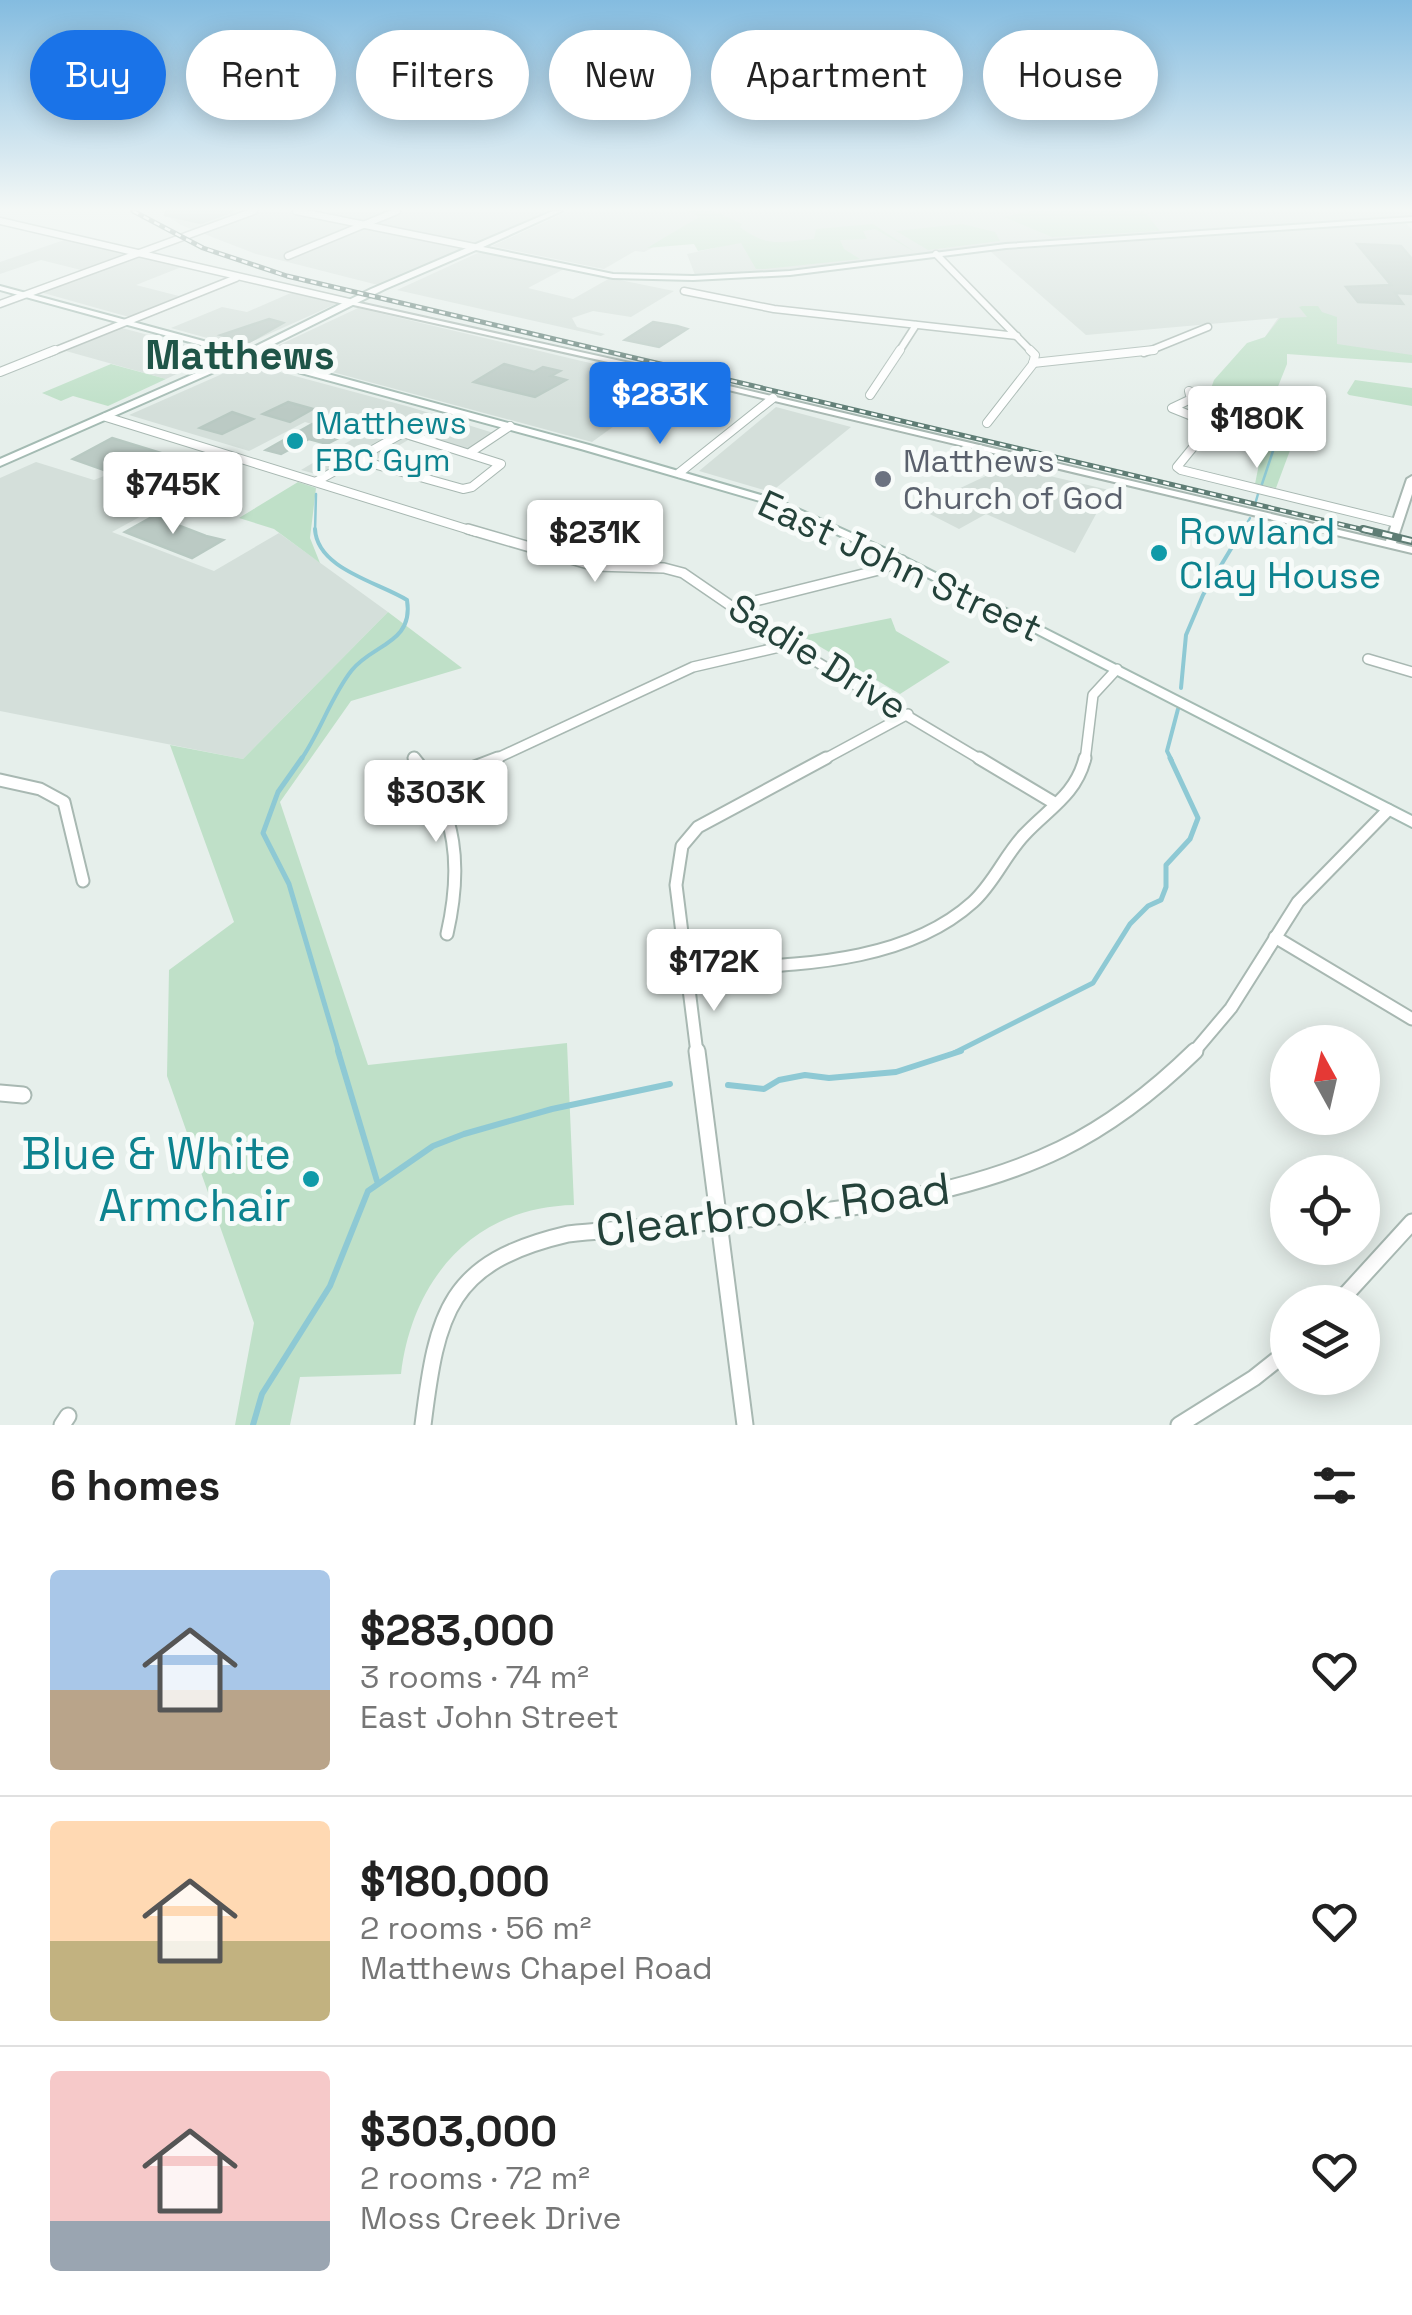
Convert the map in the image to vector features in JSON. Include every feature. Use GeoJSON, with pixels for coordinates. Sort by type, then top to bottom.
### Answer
{"type":"FeatureCollection","features":[{"type":"Feature","properties":{"kind":"main road"},"geometry":{"type":"LineString","coordinates":[[0,463],[409,278]]}},
{"type":"Feature","properties":{"kind":"main road","name":"East John Street"},"geometry":{"type":"LineString","coordinates":[[0,288],[774,502],[902,560],[1412,822]]}},
{"type":"Feature","properties":{"kind":"street"},"geometry":{"type":"LineString","coordinates":[[0,304],[71,278]]}},
{"type":"Feature","properties":{"kind":"street"},"geometry":{"type":"LineString","coordinates":[[0,372],[237,278]]}},
{"type":"Feature","properties":{"kind":"street"},"geometry":{"type":"LineString","coordinates":[[240,278],[773,398],[1412,550]]}},
{"type":"Feature","properties":{"kind":"street"},"geometry":{"type":"LineString","coordinates":[[959,278],[1035,355],[987,422]]}},
{"type":"Feature","properties":{"kind":"street"},"geometry":{"type":"LineString","coordinates":[[684,291],[774,309],[1017,336]]}},
{"type":"Feature","properties":{"kind":"street"},"geometry":{"type":"LineString","coordinates":[[870,395],[916,325]]}},
{"type":"Feature","properties":{"kind":"street"},"geometry":{"type":"LineString","coordinates":[[1033,362],[1150,352],[1208,327]]}},
{"type":"Feature","properties":{"kind":"street"},"geometry":{"type":"LineString","coordinates":[[1189,391],[1190,399],[1172,408],[1212,424],[1177,467],[1181,470],[1398,523]]}},
{"type":"Feature","properties":{"kind":"street"},"geometry":{"type":"LineString","coordinates":[[679,473],[773,398]]}},
{"type":"Feature","properties":{"kind":"street","name":"Sadie Drive"},"geometry":{"type":"LineString","coordinates":[[106,417],[564,559],[595,566],[664,568],[683,573],[788,644],[1056,804]]}},
{"type":"Feature","properties":{"kind":"street"},"geometry":{"type":"LineString","coordinates":[[471,452],[510,426]]}},
{"type":"Feature","properties":{"kind":"street"},"geometry":{"type":"LineString","coordinates":[[317,482],[403,433],[501,464],[463,490],[358,460]]}},
{"type":"Feature","properties":{"kind":"street"},"geometry":{"type":"LineString","coordinates":[[1390,545],[1412,478]]}},
{"type":"Feature","properties":{"kind":"street"},"geometry":{"type":"LineString","coordinates":[[736,606],[879,570],[902,560]]}},
{"type":"Feature","properties":{"kind":"street"},"geometry":{"type":"LineString","coordinates":[[435,782],[522,750],[693,666],[788,644]]}},
{"type":"Feature","properties":{"kind":"street"},"geometry":{"type":"LineString","coordinates":[[1368,659],[1412,672]]}},
{"type":"Feature","properties":{"kind":"street"},"geometry":{"type":"LineString","coordinates":[[686,971],[836,957],[948,922],[974,901],[1020,839],[1072,791],[1083,768],[1086,710],[1091,695],[1117,670]]}},
{"type":"Feature","properties":{"kind":"street"},"geometry":{"type":"LineString","coordinates":[[746,1425],[674,868],[684,840],[708,820],[759,797],[908,714]]}},
{"type":"Feature","properties":{"kind":"street"},"geometry":{"type":"LineString","coordinates":[[414,758],[435,782],[449,812],[456,842],[458,876],[447,934]]}},
{"type":"Feature","properties":{"kind":"street"},"geometry":{"type":"LineString","coordinates":[[0,780],[40,789],[64,802],[83,881]]}},
{"type":"Feature","properties":{"kind":"street","name":"Clearbrook Road"},"geometry":{"type":"LineString","coordinates":[[423,1425],[440,1321],[472,1276],[503,1252],[534,1240],[568,1234],[902,1200],[947,1191],[1067,1148],[1105,1128],[1147,1096],[1204,1043],[1314,884],[1388,810]]}},
{"type":"Feature","properties":{"kind":"street"},"geometry":{"type":"LineString","coordinates":[[1275,936],[1412,1019]]}},
{"type":"Feature","properties":{"kind":"street"},"geometry":{"type":"LineString","coordinates":[[0,1093],[23,1095]]}},
{"type":"Feature","properties":{"kind":"street"},"geometry":{"type":"LineString","coordinates":[[1355,1285],[1412,1222]]}},
{"type":"Feature","properties":{"kind":"street"},"geometry":{"type":"LineString","coordinates":[[1179,1425],[1270,1366]]}},
{"type":"Feature","properties":{"kind":"shaded area"},"geometry":{"type":"Polygon","coordinates":[[[79,278],[155,278],[136,285],[179,296],[129,317],[40,292],[79,278]]]}},
{"type":"Feature","properties":{"kind":"shaded area"},"geometry":{"type":"Polygon","coordinates":[[[348,278],[395,278],[378,285],[348,278]]]}},
{"type":"Feature","properties":{"kind":"shaded area"},"geometry":{"type":"Polygon","coordinates":[[[424,278],[548,278],[528,288],[573,299],[610,278],[674,291],[631,317],[593,311],[572,318],[577,327],[605,334],[601,336],[397,290],[424,278]]]}},
{"type":"Feature","properties":{"kind":"shaded area"},"geometry":{"type":"Polygon","coordinates":[[[1020,278],[1412,278],[1412,358],[1265,337],[1278,318],[1086,335],[1020,278]]]}},
{"type":"Feature","properties":{"kind":"shaded area"},"geometry":{"type":"Polygon","coordinates":[[[293,292],[338,303],[240,347],[171,328],[222,307],[247,312],[293,292]]]}},
{"type":"Feature","properties":{"kind":"shaded area"},"geometry":{"type":"Polygon","coordinates":[[[358,308],[674,383],[592,442],[262,353],[358,308]]]}},
{"type":"Feature","properties":{"kind":"shaded area"},"geometry":{"type":"Polygon","coordinates":[[[122,328],[219,354],[166,379],[66,351],[122,328]]]}},
{"type":"Feature","properties":{"kind":"shaded area"},"geometry":{"type":"Polygon","coordinates":[[[247,363],[500,435],[466,457],[408,440],[370,463],[357,459],[327,477],[301,470],[356,437],[305,422],[249,451],[129,415],[247,363]]]}},
{"type":"Feature","properties":{"kind":"shaded area"},"geometry":{"type":"Polygon","coordinates":[[[776,407],[851,427],[771,492],[699,471],[776,407]]]}},
{"type":"Feature","properties":{"kind":"shaded area"},"geometry":{"type":"Polygon","coordinates":[[[36,462],[94,480],[104,476],[134,485],[110,505],[158,507],[112,532],[214,571],[279,533],[388,612],[243,759],[0,711],[0,478],[36,462]]]}},
{"type":"Feature","properties":{"kind":"shaded area"},"geometry":{"type":"Polygon","coordinates":[[[1007,466],[1109,490],[1075,553],[986,514],[959,529],[918,508],[1007,466]]]}},
{"type":"Feature","properties":{"kind":"green space"},"geometry":{"type":"Polygon","coordinates":[[[1318,306],[1322,312],[1337,317],[1337,344],[1412,355],[1412,363],[1287,354],[1287,364],[1271,404],[1290,433],[1292,445],[1276,488],[1255,484],[1260,459],[1254,452],[1217,439],[1217,419],[1192,412],[1192,408],[1208,397],[1214,380],[1247,343],[1265,337],[1280,318],[1307,317],[1299,307],[1318,306]]]}},
{"type":"Feature","properties":{"kind":"green space"},"geometry":{"type":"Polygon","coordinates":[[[111,364],[166,379],[108,406],[73,396],[61,401],[42,393],[111,364]]]}},
{"type":"Feature","properties":{"kind":"green space"},"geometry":{"type":"Polygon","coordinates":[[[1355,380],[1412,388],[1412,406],[1349,395],[1355,380]]]}},
{"type":"Feature","properties":{"kind":"green space"},"geometry":{"type":"Polygon","coordinates":[[[298,482],[316,488],[310,538],[320,563],[274,529],[239,518],[298,482]]]}},
{"type":"Feature","properties":{"kind":"green space"},"geometry":{"type":"Polygon","coordinates":[[[388,612],[462,668],[351,701],[280,802],[368,1065],[567,1043],[574,1205],[538,1209],[506,1219],[454,1255],[418,1308],[401,1374],[300,1377],[290,1425],[235,1425],[254,1323],[167,1076],[169,970],[234,922],[170,745],[243,759],[388,612]]]}},
{"type":"Feature","properties":{"kind":"green space"},"geometry":{"type":"Polygon","coordinates":[[[891,618],[896,631],[950,662],[900,694],[802,636],[891,618]]]}},
{"type":"Feature","properties":{"kind":"building"},"geometry":{"type":"Polygon","coordinates":[[[1385,278],[1412,278],[1412,294],[1395,293],[1403,304],[1358,302],[1346,287],[1391,285],[1385,278]]]}},
{"type":"Feature","properties":{"kind":"building"},"geometry":{"type":"Polygon","coordinates":[[[269,319],[283,323],[249,342],[221,335],[269,319]]]}},
{"type":"Feature","properties":{"kind":"building"},"geometry":{"type":"Polygon","coordinates":[[[653,322],[687,329],[659,347],[625,340],[653,322]]]}},
{"type":"Feature","properties":{"kind":"building"},"geometry":{"type":"Polygon","coordinates":[[[504,364],[534,372],[543,367],[560,371],[551,376],[566,380],[535,397],[474,382],[504,364]]]}},
{"type":"Feature","properties":{"kind":"building"},"geometry":{"type":"Polygon","coordinates":[[[288,402],[313,409],[290,422],[263,414],[288,402]]]}},
{"type":"Feature","properties":{"kind":"building"},"geometry":{"type":"Polygon","coordinates":[[[232,412],[253,419],[222,434],[200,428],[232,412]]]}},
{"type":"Feature","properties":{"kind":"building","name":"Matthews FBC Gym"},"geometry":{"type":"Polygon","coordinates":[[[312,424],[346,434],[327,444],[309,439],[281,454],[266,450],[312,424]]]}},
{"type":"Feature","properties":{"kind":"building"},"geometry":{"type":"Polygon","coordinates":[[[112,438],[197,468],[137,500],[122,495],[150,480],[122,471],[115,474],[73,459],[112,438]]]}},
{"type":"Feature","properties":{"kind":"building"},"geometry":{"type":"Polygon","coordinates":[[[154,516],[223,540],[192,558],[125,532],[154,516]]]}},
{"type":"Feature","properties":{"kind":"waterway"},"geometry":{"type":"LineString","coordinates":[[1261,487],[1280,430],[1268,414]]}},
{"type":"Feature","properties":{"kind":"waterway"},"geometry":{"type":"LineString","coordinates":[[315,529],[316,494]]}},
{"type":"Feature","properties":{"kind":"waterway"},"geometry":{"type":"LineString","coordinates":[[1256,501],[1258,494]]}},
{"type":"Feature","properties":{"kind":"waterway"},"geometry":{"type":"LineString","coordinates":[[1242,532],[1250,518]]}},
{"type":"Feature","properties":{"kind":"waterway"},"geometry":{"type":"LineString","coordinates":[[301,759],[352,670],[398,634],[408,614],[407,600],[351,573],[326,554],[315,529]]}},
{"type":"Feature","properties":{"kind":"waterway"},"geometry":{"type":"LineString","coordinates":[[1181,688],[1186,635],[1203,595],[1243,529]]}},
{"type":"Feature","properties":{"kind":"waterway"},"geometry":{"type":"LineString","coordinates":[[1172,761],[1167,751],[1178,709]]}},
{"type":"Feature","properties":{"kind":"waterway"},"geometry":{"type":"LineString","coordinates":[[954,1053],[1093,983],[1130,924],[1148,906],[1161,900],[1166,887],[1166,865],[1190,839],[1198,818],[1170,758]]}},
{"type":"Feature","properties":{"kind":"waterway"},"geometry":{"type":"LineString","coordinates":[[301,759],[278,792],[263,833],[289,884],[339,1053]]}},
{"type":"Feature","properties":{"kind":"waterway"},"geometry":{"type":"LineString","coordinates":[[338,1051],[377,1181]]}},
{"type":"Feature","properties":{"kind":"waterway"},"geometry":{"type":"LineString","coordinates":[[728,1085],[764,1089],[779,1080],[805,1075],[829,1078],[896,1072],[961,1051]]}},
{"type":"Feature","properties":{"kind":"waterway"},"geometry":{"type":"LineString","coordinates":[[253,1425],[262,1394],[330,1286],[368,1191],[433,1146],[464,1134],[552,1109],[670,1084]]}},
{"type":"Feature","properties":{"kind":"railway"},"geometry":{"type":"LineString","coordinates":[[293,278],[1373,532]]}},
{"type":"Feature","properties":{"kind":"railway"},"geometry":{"type":"LineString","coordinates":[[1363,529],[1412,541]]}},
{"type":"Feature","properties":{"kind":"place","name":"Matthews FBC Gym"},"geometry":{"type":"Point","coordinates":[295,441]}},
{"type":"Feature","properties":{"kind":"place","name":"Matthews Church of God"},"geometry":{"type":"Point","coordinates":[883,479]}},
{"type":"Feature","properties":{"kind":"place","name":"Rowland Clay House"},"geometry":{"type":"Point","coordinates":[1159,553]}},
{"type":"Feature","properties":{"kind":"place","name":"Blue & White Armchair"},"geometry":{"type":"Point","coordinates":[311,1179]}},
{"type":"Feature","properties":{"kind":"district","name":"Matthews"},"geometry":{"type":"Point","coordinates":[240,355]}}]}
